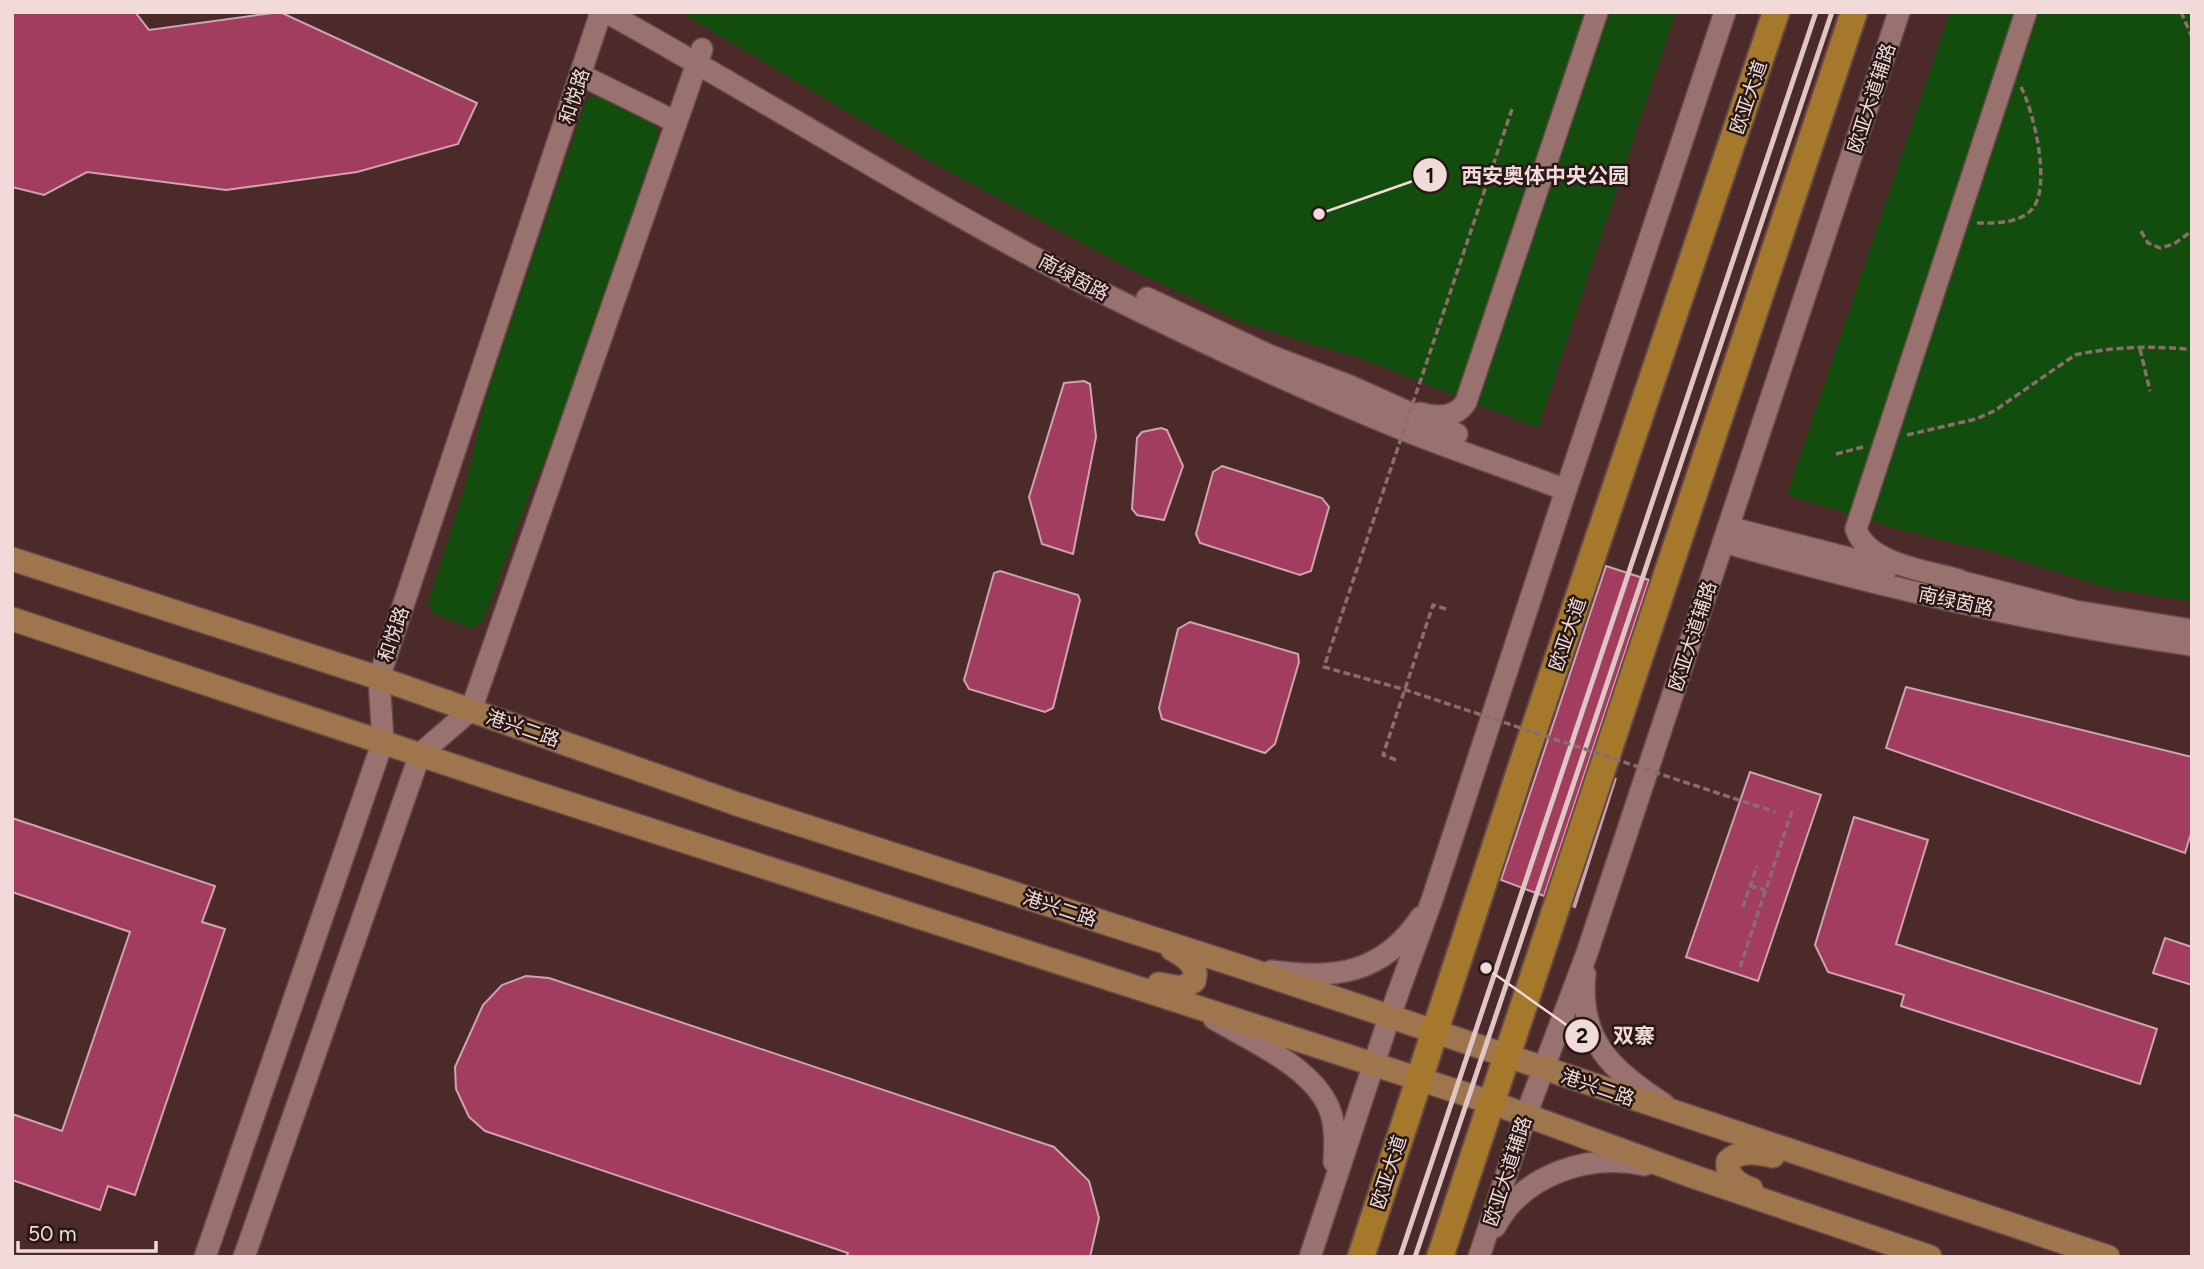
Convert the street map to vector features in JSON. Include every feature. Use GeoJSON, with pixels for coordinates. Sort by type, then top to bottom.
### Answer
{"type":"FeatureCollection","features":[{"type":"Feature","properties":{"kind":"main road","name":"欧亚大道"},"geometry":{"type":"LineString","coordinates":[[1361,1257],[1776,12]]}},
{"type":"Feature","properties":{"kind":"main road"},"geometry":{"type":"LineString","coordinates":[[1440,1257],[1854,12]]}},
{"type":"Feature","properties":{"kind":"main road","name":"港兴二路"},"geometry":{"type":"LineString","coordinates":[[12,559],[471,709],[737,804],[1242,967],[1507,1058],[2108,1257]]}},
{"type":"Feature","properties":{"kind":"main road"},"geometry":{"type":"LineString","coordinates":[[12,619],[1374,1063],[1930,1257]]}},
{"type":"Feature","properties":{"kind":"main road"},"geometry":{"type":"LineString","coordinates":[[1087,971],[1182,988],[1189,986],[1196,974],[1195,967],[1182,954],[1153,939]]}},
{"type":"Feature","properties":{"kind":"main road"},"geometry":{"type":"LineString","coordinates":[[1826,1222],[1740,1183],[1728,1173],[1728,1161],[1740,1153],[1758,1153],[1861,1175]]}},
{"type":"Feature","properties":{"kind":"street","name":"南绿茵路"},"geometry":{"type":"LineString","coordinates":[[604,12],[700,56],[1108,280],[1270,356],[1350,386],[1568,484]]}},
{"type":"Feature","properties":{"kind":"street","name":"和悦路"},"geometry":{"type":"LineString","coordinates":[[205,1257],[383,741],[379,678],[604,12]]}},
{"type":"Feature","properties":{"kind":"street","name":"南绿茵路"},"geometry":{"type":"LineString","coordinates":[[637,12],[700,56],[897,180],[1095,289],[1320,395],[1396,427],[1568,484]]}},
{"type":"Feature","properties":{"kind":"street"},"geometry":{"type":"LineString","coordinates":[[1385,402],[1425,415],[1444,416],[1461,410],[1466,402],[1597,12]]}},
{"type":"Feature","properties":{"kind":"street"},"geometry":{"type":"LineString","coordinates":[[1310,1257],[1374,1063],[1433,897],[1725,12]]}},
{"type":"Feature","properties":{"kind":"street","name":"欧亚大道辅路"},"geometry":{"type":"LineString","coordinates":[[1479,1257],[1526,1115],[1587,953],[1899,12]]}},
{"type":"Feature","properties":{"kind":"street"},"geometry":{"type":"LineString","coordinates":[[1959,580],[1889,559],[1871,550],[1859,539],[1856,529],[2026,12]]}},
{"type":"Feature","properties":{"kind":"street"},"geometry":{"type":"LineString","coordinates":[[244,1257],[420,754],[471,709],[700,56]]}},
{"type":"Feature","properties":{"kind":"street"},"geometry":{"type":"LineString","coordinates":[[581,75],[676,122]]}},
{"type":"Feature","properties":{"kind":"street","name":"南绿茵路"},"geometry":{"type":"LineString","coordinates":[[1726,534],[1959,580],[2075,611],[2192,630]]}},
{"type":"Feature","properties":{"kind":"street","name":"南绿茵路"},"geometry":{"type":"LineString","coordinates":[[1726,534],[1912,592],[2075,626],[2192,645]]}},
{"type":"Feature","properties":{"kind":"street"},"geometry":{"type":"LineString","coordinates":[[1242,967],[1303,975],[1327,975],[1363,966],[1379,959],[1395,947],[1413,928],[1433,897]]}},
{"type":"Feature","properties":{"kind":"street"},"geometry":{"type":"LineString","coordinates":[[1587,953],[1583,993],[1586,1019],[1594,1040],[1608,1061],[1625,1078],[1646,1092],[1670,1107],[1707,1124]]}},
{"type":"Feature","properties":{"kind":"street"},"geometry":{"type":"LineString","coordinates":[[1178,1000],[1287,1062],[1314,1084],[1329,1107],[1335,1130],[1334,1161],[1327,1204]]}},
{"type":"Feature","properties":{"kind":"street"},"geometry":{"type":"LineString","coordinates":[[1479,1257],[1501,1217],[1520,1194],[1541,1179],[1567,1169],[1595,1163],[1626,1161],[1689,1175]]}},
{"type":"Feature","properties":{"kind":"path"},"geometry":{"type":"LineString","coordinates":[[2181,12],[2192,37]]}},
{"type":"Feature","properties":{"kind":"path"},"geometry":{"type":"LineString","coordinates":[[1957,221],[2006,222],[2023,216],[2033,208],[2041,179],[2030,107],[2019,83]]}},
{"type":"Feature","properties":{"kind":"path"},"geometry":{"type":"LineString","coordinates":[[1513,109],[1324,667],[1406,690],[1775,812]]}},
{"type":"Feature","properties":{"kind":"path"},"geometry":{"type":"LineString","coordinates":[[2141,231],[2148,243],[2160,248],[2174,244],[2192,231]]}},
{"type":"Feature","properties":{"kind":"path"},"geometry":{"type":"LineString","coordinates":[[1836,454],[1976,419],[1994,411],[2075,355],[2158,347],[2192,350]]}},
{"type":"Feature","properties":{"kind":"path"},"geometry":{"type":"LineString","coordinates":[[2140,348],[2150,391]]}},
{"type":"Feature","properties":{"kind":"path"},"geometry":{"type":"LineString","coordinates":[[1396,760],[1383,755],[1433,605],[1446,609]]}},
{"type":"Feature","properties":{"kind":"path"},"geometry":{"type":"LineString","coordinates":[[1740,967],[1793,808]]}},
{"type":"Feature","properties":{"kind":"path"},"geometry":{"type":"LineString","coordinates":[[1743,907],[1757,866]]}},
{"type":"Feature","properties":{"kind":"path"},"geometry":{"type":"LineString","coordinates":[[1751,886],[1765,890]]}},
{"type":"Feature","properties":{"kind":"green space"},"geometry":{"type":"Polygon","coordinates":[[[680,12],[1676,12],[1538,428],[1362,359],[1244,323],[1130,269],[926,159],[680,12]]]}},
{"type":"Feature","properties":{"kind":"green space"},"geometry":{"type":"Polygon","coordinates":[[[1950,12],[2192,12],[2192,601],[2111,589],[1994,552],[1905,531],[1787,495],[1950,12]]]}},
{"type":"Feature","properties":{"kind":"green space"},"geometry":{"type":"Polygon","coordinates":[[[599,95],[653,122],[658,129],[657,140],[560,427],[530,493],[483,622],[468,627],[433,613],[428,603],[465,487],[487,393],[585,103],[588,98],[599,95]]]}},
{"type":"Feature","properties":{"kind":"building"},"geometry":{"type":"Polygon","coordinates":[[[12,12],[135,12],[149,30],[280,12],[477,103],[458,144],[357,172],[226,190],[87,172],[44,195],[12,187],[12,12]]]}},
{"type":"Feature","properties":{"kind":"building"},"geometry":{"type":"Polygon","coordinates":[[[1084,381],[1090,384],[1096,437],[1073,554],[1042,544],[1029,497],[1064,383],[1084,381]]]}},
{"type":"Feature","properties":{"kind":"building"},"geometry":{"type":"Polygon","coordinates":[[[1161,428],[1167,430],[1183,466],[1164,520],[1137,515],[1132,509],[1137,438],[1142,432],[1161,428]]]}},
{"type":"Feature","properties":{"kind":"building"},"geometry":{"type":"Polygon","coordinates":[[[1222,466],[1322,498],[1329,507],[1311,571],[1300,575],[1200,543],[1196,534],[1213,472],[1222,466]]]}},
{"type":"Feature","properties":{"kind":"building"},"geometry":{"type":"Polygon","coordinates":[[[1606,566],[1649,580],[1544,896],[1501,880],[1606,566]]]}},
{"type":"Feature","properties":{"kind":"building"},"geometry":{"type":"Polygon","coordinates":[[[1000,571],[1078,595],[1080,600],[1053,708],[1045,712],[969,689],[964,680],[994,573],[1000,571]]]}},
{"type":"Feature","properties":{"kind":"building"},"geometry":{"type":"Polygon","coordinates":[[[1190,622],[1298,654],[1299,662],[1275,744],[1265,753],[1162,719],[1159,708],[1178,629],[1190,622]]]}},
{"type":"Feature","properties":{"kind":"building"},"geometry":{"type":"Polygon","coordinates":[[[1906,687],[2192,757],[2192,830],[2185,853],[1886,748],[1906,687]]]}},
{"type":"Feature","properties":{"kind":"building"},"geometry":{"type":"Polygon","coordinates":[[[1750,772],[1821,795],[1758,981],[1686,957],[1750,772]]]}},
{"type":"Feature","properties":{"kind":"building"},"geometry":{"type":"Polygon","coordinates":[[[1616,778],[1575,907],[1573,906],[1616,778]]]}},
{"type":"Feature","properties":{"kind":"building"},"geometry":{"type":"Polygon","coordinates":[[[1854,817],[1928,840],[1896,944],[2157,1029],[2140,1084],[1901,1006],[1904,995],[1828,972],[1815,945],[1854,817]]]}},
{"type":"Feature","properties":{"kind":"building"},"geometry":{"type":"Polygon","coordinates":[[[12,818],[215,886],[202,922],[225,929],[135,1195],[108,1186],[100,1210],[12,1180],[12,1114],[62,1131],[130,932],[12,892],[12,818]]]}},
{"type":"Feature","properties":{"kind":"building"},"geometry":{"type":"Polygon","coordinates":[[[2165,938],[2192,947],[2192,985],[2153,973],[2165,938]]]}},
{"type":"Feature","properties":{"kind":"building"},"geometry":{"type":"Polygon","coordinates":[[[526,976],[549,978],[1054,1147],[1089,1181],[1099,1218],[1090,1257],[846,1257],[848,1253],[485,1131],[469,1117],[456,1089],[455,1067],[483,1005],[502,985],[526,976]]]}},
{"type":"Feature","properties":{"kind":"railway"},"geometry":{"type":"LineString","coordinates":[[1400,1257],[1816,12]]}},
{"type":"Feature","properties":{"kind":"railway"},"geometry":{"type":"LineString","coordinates":[[1415,1257],[1832,12]]}},
{"type":"Feature","properties":{"kind":"place","name":"西安奥体中央公园"},"geometry":{"type":"Point","coordinates":[1319,214]}},
{"type":"Feature","properties":{"kind":"place","name":"双寨"},"geometry":{"type":"Point","coordinates":[1486,968]}}]}
